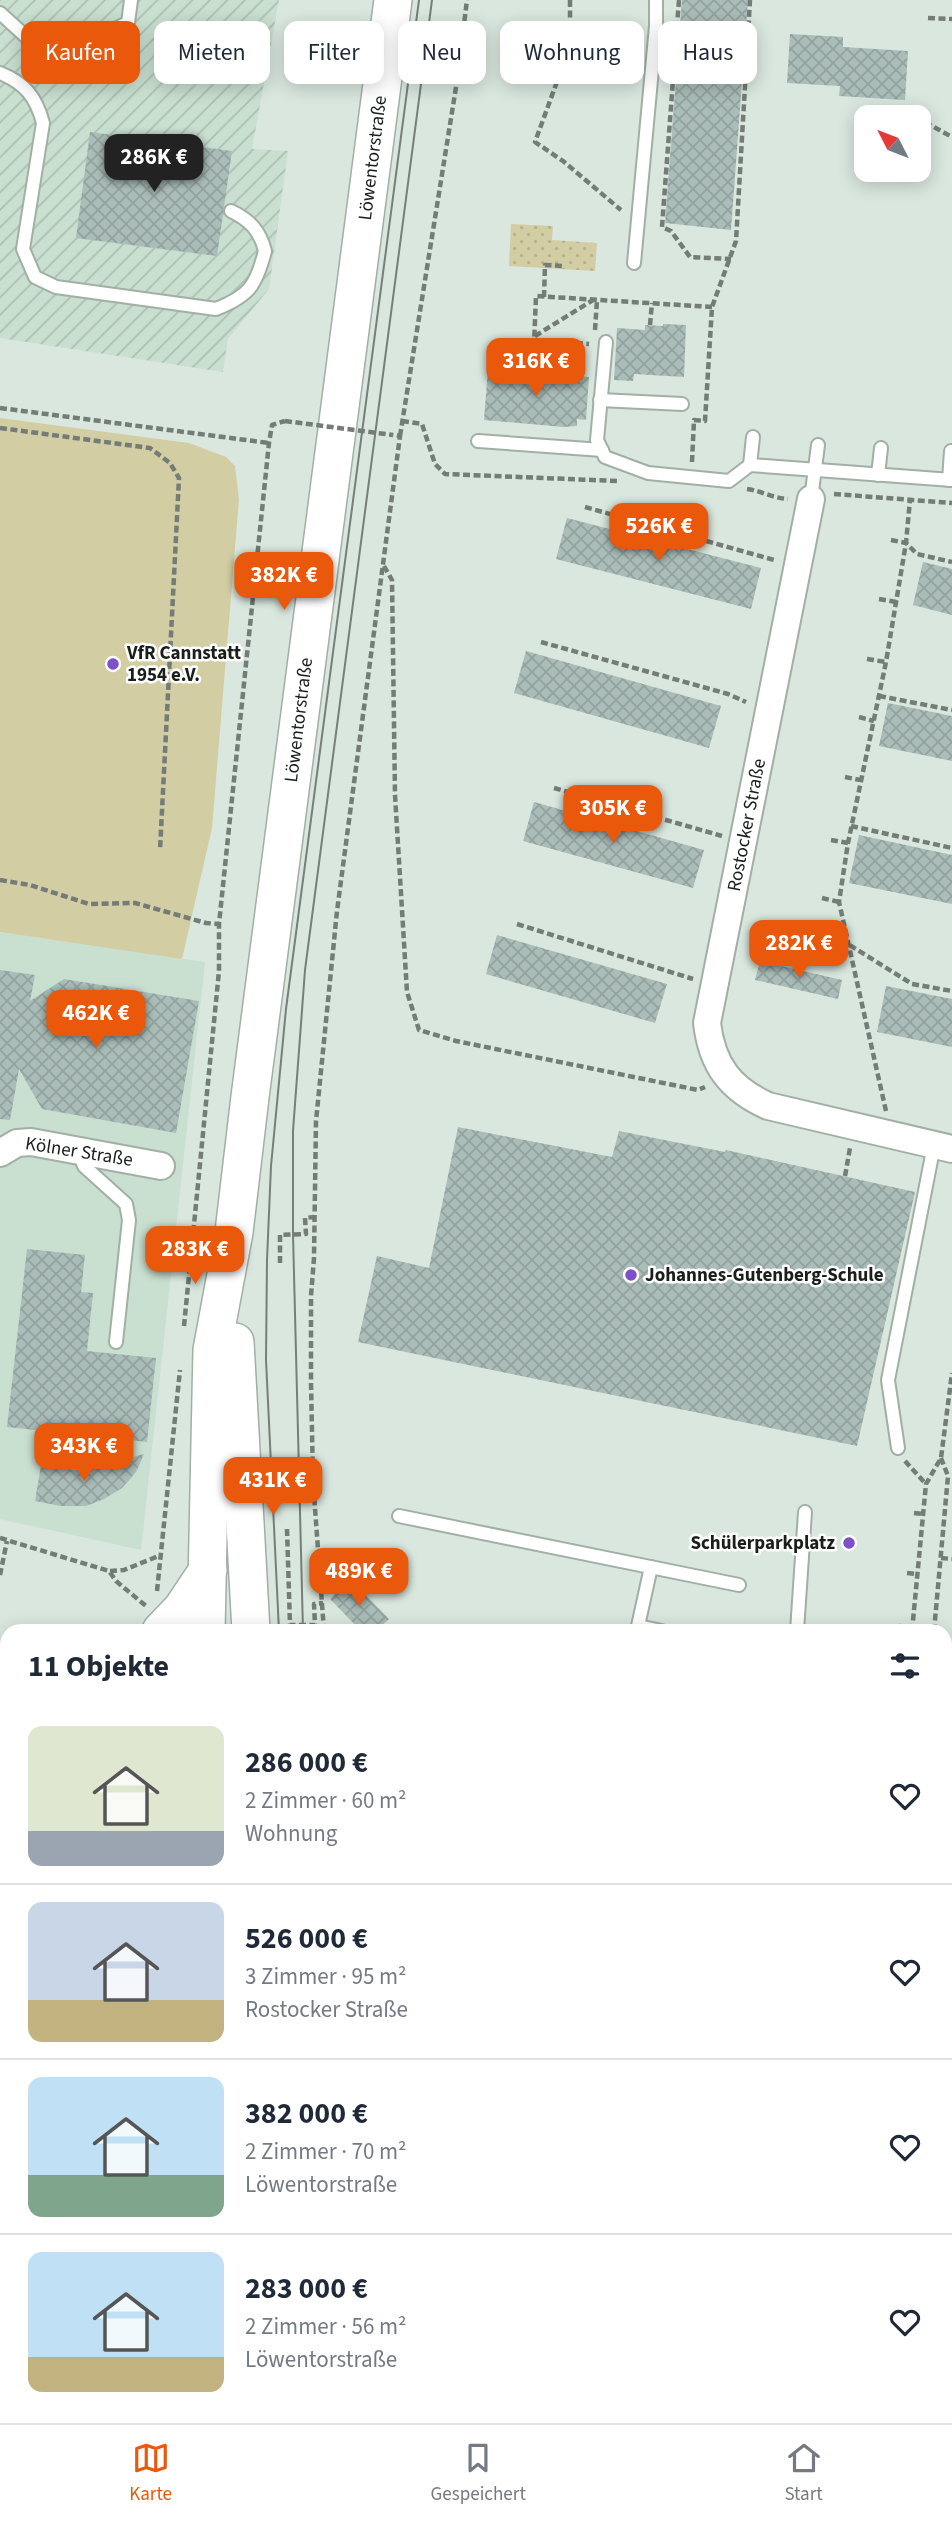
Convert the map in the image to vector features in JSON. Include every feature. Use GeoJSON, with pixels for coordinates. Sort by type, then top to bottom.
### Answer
{"type":"FeatureCollection","features":[{"type":"Feature","properties":{"kind":"main road","name":"Löwentorstraße"},"geometry":{"type":"LineString","coordinates":[[206,1624],[212,1350],[234,1232],[393,0]]}},
{"type":"Feature","properties":{"kind":"main road","name":"Löwentorstraße"},"geometry":{"type":"LineString","coordinates":[[234,1232],[235,1354],[251,1624]]}},
{"type":"Feature","properties":{"kind":"main road"},"geometry":{"type":"LineString","coordinates":[[156,1619],[182,1609],[208,1570]]}},
{"type":"Feature","properties":{"kind":"street","name":"Rostocker Straße"},"geometry":{"type":"LineString","coordinates":[[810,499],[799,567],[707,1023],[709,1044],[716,1063],[747,1097],[768,1106],[943,1147]]}},
{"type":"Feature","properties":{"kind":"street","name":"Kölner Straße"},"geometry":{"type":"LineString","coordinates":[[0,1153],[17,1143],[31,1142],[161,1166]]}},
{"type":"Feature","properties":{"kind":"lane"},"geometry":{"type":"LineString","coordinates":[[0,13],[33,43],[58,53],[128,23],[131,0]]}},
{"type":"Feature","properties":{"kind":"lane"},"geometry":{"type":"LineString","coordinates":[[634,263],[656,26],[656,0]]}},
{"type":"Feature","properties":{"kind":"lane"},"geometry":{"type":"LineString","coordinates":[[0,72],[18,80],[38,105],[43,124],[23,249],[35,277],[57,287],[216,309],[238,301],[254,283],[265,251],[255,227],[244,217],[231,211]]}},
{"type":"Feature","properties":{"kind":"lane"},"geometry":{"type":"LineString","coordinates":[[600,343],[597,440],[605,457],[648,473],[729,481],[750,466],[950,480],[951,452]]}},
{"type":"Feature","properties":{"kind":"lane"},"geometry":{"type":"LineString","coordinates":[[600,400],[682,404]]}},
{"type":"Feature","properties":{"kind":"lane"},"geometry":{"type":"LineString","coordinates":[[750,466],[753,437]]}},
{"type":"Feature","properties":{"kind":"lane"},"geometry":{"type":"LineString","coordinates":[[478,441],[602,450]]}},
{"type":"Feature","properties":{"kind":"lane"},"geometry":{"type":"LineString","coordinates":[[810,499],[818,445]]}},
{"type":"Feature","properties":{"kind":"lane"},"geometry":{"type":"LineString","coordinates":[[878,475],[881,448]]}},
{"type":"Feature","properties":{"kind":"lane"},"geometry":{"type":"LineString","coordinates":[[898,1448],[888,1380],[943,1147]]}},
{"type":"Feature","properties":{"kind":"lane"},"geometry":{"type":"LineString","coordinates":[[78,1150],[84,1166],[126,1204],[129,1220],[117,1342]]}},
{"type":"Feature","properties":{"kind":"lane"},"geometry":{"type":"LineString","coordinates":[[797,1624],[805,1512]]}},
{"type":"Feature","properties":{"kind":"lane"},"geometry":{"type":"LineString","coordinates":[[399,1516],[739,1585]]}},
{"type":"Feature","properties":{"kind":"lane"},"geometry":{"type":"LineString","coordinates":[[638,1624],[651,1567]]}},
{"type":"Feature","properties":{"kind":"path"},"geometry":{"type":"LineString","coordinates":[[324,1624],[313,1469],[311,1296],[316,1121],[327,1003],[383,565],[396,436],[402,421],[457,81],[467,0]]}},
{"type":"Feature","properties":{"kind":"path"},"geometry":{"type":"LineString","coordinates":[[569,0],[569,21]]}},
{"type":"Feature","properties":{"kind":"path"},"geometry":{"type":"LineString","coordinates":[[662,227],[679,0]]}},
{"type":"Feature","properties":{"kind":"path"},"geometry":{"type":"LineString","coordinates":[[692,477],[694,421],[705,421],[712,307],[736,241],[750,0]]}},
{"type":"Feature","properties":{"kind":"path"},"geometry":{"type":"LineString","coordinates":[[928,18],[952,19]]}},
{"type":"Feature","properties":{"kind":"path"},"geometry":{"type":"LineString","coordinates":[[556,84],[535,142],[563,161],[627,215],[671,231],[690,257],[731,259]]}},
{"type":"Feature","properties":{"kind":"path"},"geometry":{"type":"LineString","coordinates":[[931,125],[952,137]]}},
{"type":"Feature","properties":{"kind":"path"},"geometry":{"type":"LineString","coordinates":[[544,297],[545,265],[563,266]]}},
{"type":"Feature","properties":{"kind":"path"},"geometry":{"type":"LineString","coordinates":[[533,368],[536,296],[712,307]]}},
{"type":"Feature","properties":{"kind":"path"},"geometry":{"type":"LineString","coordinates":[[595,300],[595,333]]}},
{"type":"Feature","properties":{"kind":"path"},"geometry":{"type":"LineString","coordinates":[[534,338],[595,300]]}},
{"type":"Feature","properties":{"kind":"path"},"geometry":{"type":"LineString","coordinates":[[650,326],[652,303]]}},
{"type":"Feature","properties":{"kind":"path"},"geometry":{"type":"LineString","coordinates":[[534,338],[600,343]]}},
{"type":"Feature","properties":{"kind":"path"},"geometry":{"type":"LineString","coordinates":[[0,408],[268,443]]}},
{"type":"Feature","properties":{"kind":"path"},"geometry":{"type":"LineString","coordinates":[[183,1336],[219,971],[219,924],[272,425],[285,421],[396,436]]}},
{"type":"Feature","properties":{"kind":"path"},"geometry":{"type":"LineString","coordinates":[[402,421],[422,424],[435,464],[445,474],[625,483]]}},
{"type":"Feature","properties":{"kind":"path"},"geometry":{"type":"LineString","coordinates":[[0,428],[150,448],[170,463],[179,478],[160,850]]}},
{"type":"Feature","properties":{"kind":"path"},"geometry":{"type":"LineString","coordinates":[[739,489],[763,491],[772,498],[810,499],[828,494],[952,503]]}},
{"type":"Feature","properties":{"kind":"path"},"geometry":{"type":"LineString","coordinates":[[883,1133],[886,1110],[839,902],[860,780],[886,662],[906,543],[910,500]]}},
{"type":"Feature","properties":{"kind":"path"},"geometry":{"type":"LineString","coordinates":[[585,507],[799,567]]}},
{"type":"Feature","properties":{"kind":"path"},"geometry":{"type":"LineString","coordinates":[[891,540],[906,543],[918,554],[952,562]]}},
{"type":"Feature","properties":{"kind":"path"},"geometry":{"type":"LineString","coordinates":[[383,565],[393,580],[395,795],[407,992],[419,1030],[456,1041],[698,1090],[728,1076]]}},
{"type":"Feature","properties":{"kind":"path"},"geometry":{"type":"LineString","coordinates":[[879,599],[896,602]]}},
{"type":"Feature","properties":{"kind":"path"},"geometry":{"type":"LineString","coordinates":[[541,642],[728,694],[769,713]]}},
{"type":"Feature","properties":{"kind":"path"},"geometry":{"type":"LineString","coordinates":[[867,659],[886,662]]}},
{"type":"Feature","properties":{"kind":"path"},"geometry":{"type":"LineString","coordinates":[[879,696],[952,710]]}},
{"type":"Feature","properties":{"kind":"path"},"geometry":{"type":"LineString","coordinates":[[859,717],[874,721]]}},
{"type":"Feature","properties":{"kind":"path"},"geometry":{"type":"LineString","coordinates":[[845,777],[860,780]]}},
{"type":"Feature","properties":{"kind":"path"},"geometry":{"type":"LineString","coordinates":[[554,788],[743,842]]}},
{"type":"Feature","properties":{"kind":"path"},"geometry":{"type":"LineString","coordinates":[[851,826],[952,848]]}},
{"type":"Feature","properties":{"kind":"path"},"geometry":{"type":"LineString","coordinates":[[831,840],[848,843]]}},
{"type":"Feature","properties":{"kind":"path"},"geometry":{"type":"LineString","coordinates":[[0,880],[30,885],[89,904],[135,903],[206,923],[219,924]]}},
{"type":"Feature","properties":{"kind":"path"},"geometry":{"type":"LineString","coordinates":[[822,898],[839,902]]}},
{"type":"Feature","properties":{"kind":"path"},"geometry":{"type":"LineString","coordinates":[[517,924],[714,986]]}},
{"type":"Feature","properties":{"kind":"path"},"geometry":{"type":"LineString","coordinates":[[824,961],[848,944]]}},
{"type":"Feature","properties":{"kind":"path"},"geometry":{"type":"LineString","coordinates":[[848,944],[912,984],[952,991]]}},
{"type":"Feature","properties":{"kind":"path"},"geometry":{"type":"LineString","coordinates":[[280,1263],[280,1235],[306,1234],[305,1218],[314,1217]]}},
{"type":"Feature","properties":{"kind":"path"},"geometry":{"type":"LineString","coordinates":[[157,1594],[180,1363]]}},
{"type":"Feature","properties":{"kind":"path"},"geometry":{"type":"LineString","coordinates":[[913,1624],[926,1484],[941,1458],[952,1373]]}},
{"type":"Feature","properties":{"kind":"path"},"geometry":{"type":"LineString","coordinates":[[944,1434],[952,1435]]}},
{"type":"Feature","properties":{"kind":"path"},"geometry":{"type":"LineString","coordinates":[[898,1448],[901,1458],[926,1484]]}},
{"type":"Feature","properties":{"kind":"path"},"geometry":{"type":"LineString","coordinates":[[935,1624],[948,1476],[941,1458]]}},
{"type":"Feature","properties":{"kind":"path"},"geometry":{"type":"LineString","coordinates":[[914,1513],[923,1514]]}},
{"type":"Feature","properties":{"kind":"path"},"geometry":{"type":"LineString","coordinates":[[287,1529],[290,1624]]}},
{"type":"Feature","properties":{"kind":"path"},"geometry":{"type":"LineString","coordinates":[[0,1538],[109,1571],[124,1570],[162,1554]]}},
{"type":"Feature","properties":{"kind":"path"},"geometry":{"type":"LineString","coordinates":[[0,1575],[6,1541]]}},
{"type":"Feature","properties":{"kind":"path"},"geometry":{"type":"LineString","coordinates":[[941,1558],[952,1559]]}},
{"type":"Feature","properties":{"kind":"path"},"geometry":{"type":"LineString","coordinates":[[109,1571],[156,1619]]}},
{"type":"Feature","properties":{"kind":"path"},"geometry":{"type":"LineString","coordinates":[[907,1573],[918,1574]]}},
{"type":"Feature","properties":{"kind":"path"},"geometry":{"type":"LineString","coordinates":[[315,1624],[314,1604],[323,1603]]}},
{"type":"Feature","properties":{"kind":"shaded area"},"geometry":{"type":"Polygon","coordinates":[[[0,0],[279,0],[270,50],[270,21],[154,21],[154,84],[264,84],[252,149],[288,151],[269,289],[228,339],[223,372],[0,338],[0,0]]]}},
{"type":"Feature","properties":{"kind":"shaded area"},"geometry":{"type":"Polygon","coordinates":[[[511,224],[553,226],[552,240],[597,243],[595,271],[509,266],[511,224]]]}},
{"type":"Feature","properties":{"kind":"shaded area","name":"VfR Cannstatt 1954 e.V."},"geometry":{"type":"Polygon","coordinates":[[[0,418],[189,443],[226,457],[235,466],[239,499],[212,828],[182,959],[0,932],[0,418]]]}},
{"type":"Feature","properties":{"kind":"shaded area"},"geometry":{"type":"Polygon","coordinates":[[[0,932],[205,962],[141,1550],[0,1519],[0,932]]]}},
{"type":"Feature","properties":{"kind":"building"},"geometry":{"type":"Polygon","coordinates":[[[682,0],[748,0],[746,21],[680,21],[682,0]]]}},
{"type":"Feature","properties":{"kind":"building"},"geometry":{"type":"Polygon","coordinates":[[[790,34],[843,37],[843,47],[908,51],[905,100],[839,96],[840,86],[787,83],[790,34]]]}},
{"type":"Feature","properties":{"kind":"building"},"geometry":{"type":"Polygon","coordinates":[[[676,84],[742,84],[731,230],[665,223],[676,84]]]}},
{"type":"Feature","properties":{"kind":"building"},"geometry":{"type":"Polygon","coordinates":[[[90,132],[232,151],[217,256],[76,238],[90,132]]]}},
{"type":"Feature","properties":{"kind":"building"},"geometry":{"type":"Polygon","coordinates":[[[645,325],[686,325],[684,377],[634,374],[633,381],[614,380],[617,328],[645,330],[645,325]]]}},
{"type":"Feature","properties":{"kind":"building"},"geometry":{"type":"Polygon","coordinates":[[[523,367],[542,368],[542,373],[589,377],[586,420],[577,419],[577,426],[564,427],[484,420],[488,369],[522,372],[523,367]]]}},
{"type":"Feature","properties":{"kind":"building"},"geometry":{"type":"Polygon","coordinates":[[[567,518],[761,568],[751,609],[556,559],[567,518]]]}},
{"type":"Feature","properties":{"kind":"building"},"geometry":{"type":"Polygon","coordinates":[[[923,562],[952,569],[952,615],[913,605],[923,562]]]}},
{"type":"Feature","properties":{"kind":"building"},"geometry":{"type":"Polygon","coordinates":[[[526,651],[721,706],[709,748],[514,693],[526,651]]]}},
{"type":"Feature","properties":{"kind":"building"},"geometry":{"type":"Polygon","coordinates":[[[888,703],[952,716],[952,761],[879,746],[888,703]]]}},
{"type":"Feature","properties":{"kind":"building"},"geometry":{"type":"Polygon","coordinates":[[[534,802],[704,850],[693,888],[523,841],[534,802]]]}},
{"type":"Feature","properties":{"kind":"building"},"geometry":{"type":"Polygon","coordinates":[[[859,835],[952,855],[952,904],[849,883],[859,835]]]}},
{"type":"Feature","properties":{"kind":"building"},"geometry":{"type":"Polygon","coordinates":[[[497,935],[667,984],[655,1023],[486,974],[497,935]]]}},
{"type":"Feature","properties":{"kind":"building"},"geometry":{"type":"Polygon","coordinates":[[[760,961],[842,980],[838,999],[755,980],[760,961]]]}},
{"type":"Feature","properties":{"kind":"building"},"geometry":{"type":"Polygon","coordinates":[[[0,970],[35,975],[30,1001],[64,979],[199,1001],[176,1133],[42,1109],[19,1069],[10,1120],[0,1119],[0,970]]]}},
{"type":"Feature","properties":{"kind":"building"},"geometry":{"type":"Polygon","coordinates":[[[886,986],[952,999],[952,1047],[877,1032],[886,986]]]}},
{"type":"Feature","properties":{"kind":"building"},"geometry":{"type":"Polygon","coordinates":[[[458,1127],[612,1157],[619,1131],[725,1152],[726,1150],[915,1192],[857,1446],[358,1342],[377,1256],[429,1268],[458,1127]]]}},
{"type":"Feature","properties":{"kind":"building"},"geometry":{"type":"Polygon","coordinates":[[[27,1249],[85,1255],[81,1292],[93,1293],[87,1351],[156,1358],[147,1442],[7,1427],[27,1249]]]}},
{"type":"Feature","properties":{"kind":"building"},"geometry":{"type":"Polygon","coordinates":[[[144,1454],[136,1472],[122,1488],[104,1499],[86,1506],[61,1506],[35,1501],[41,1465],[82,1471],[144,1454]]]}},
{"type":"Feature","properties":{"kind":"building"},"geometry":{"type":"Polygon","coordinates":[[[350,1579],[389,1619],[384,1624],[354,1624],[330,1599],[350,1579]]]}},
{"type":"Feature","properties":{"kind":"tram line"},"geometry":{"type":"LineString","coordinates":[[279,1624],[266,1360],[271,1166],[286,1009],[419,0]]}},
{"type":"Feature","properties":{"kind":"tram line"},"geometry":{"type":"LineString","coordinates":[[303,1624],[293,1131],[305,970],[432,0]]}},
{"type":"Feature","properties":{"kind":"place","name":"VfR Cannstatt 1954 e.V."},"geometry":{"type":"Point","coordinates":[113,664]}},
{"type":"Feature","properties":{"kind":"place","name":"Johannes-Gutenberg-Schule"},"geometry":{"type":"Point","coordinates":[631,1275]}},
{"type":"Feature","properties":{"kind":"place","name":"Schülerparkplatz"},"geometry":{"type":"Point","coordinates":[849,1543]}}]}
